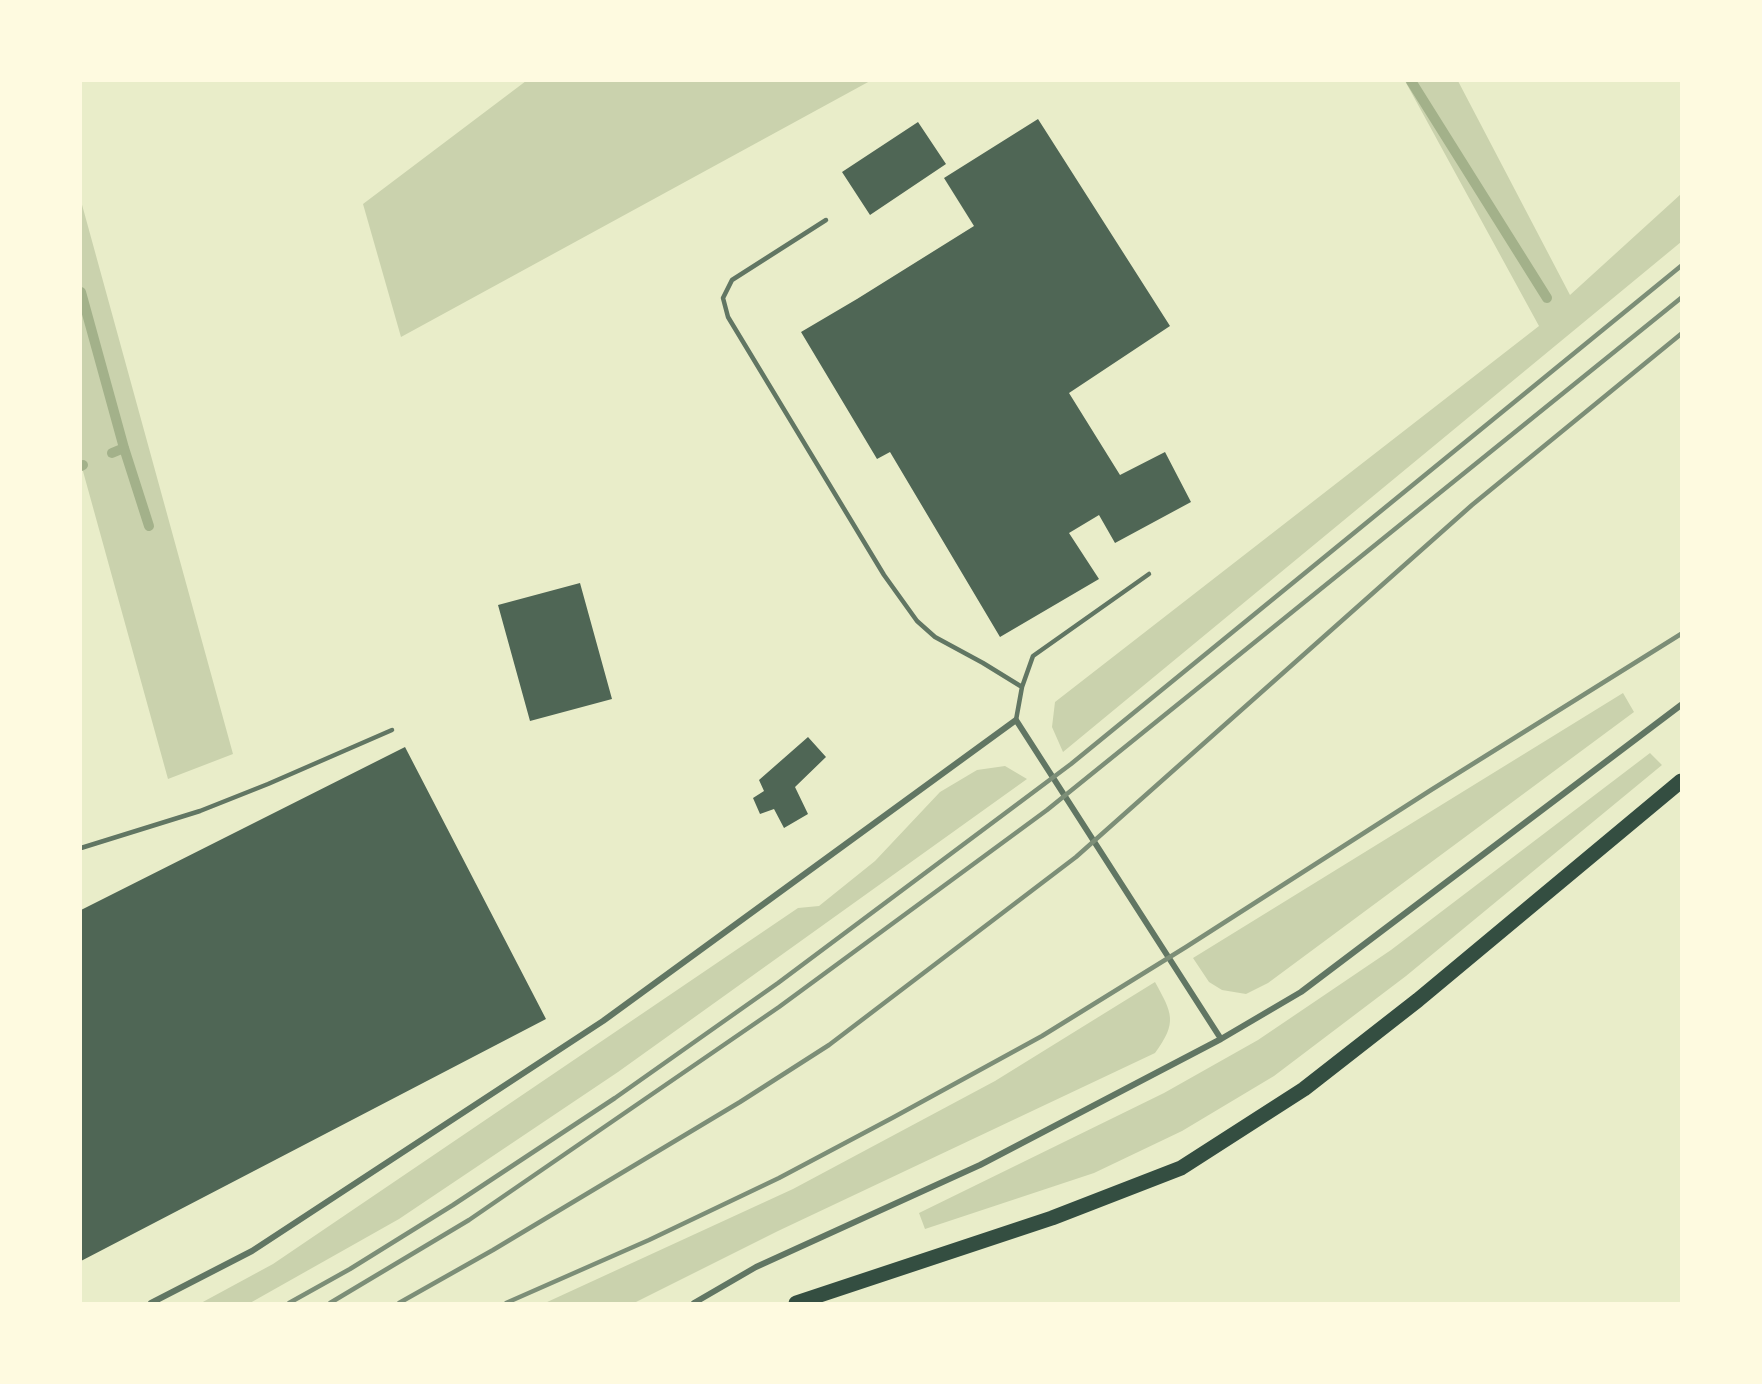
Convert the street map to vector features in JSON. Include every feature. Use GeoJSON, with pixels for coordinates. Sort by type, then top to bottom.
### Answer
{"type":"FeatureCollection","features":[{"type":"Feature","properties":{"kind":"main road"},"geometry":{"type":"LineString","coordinates":[[796,1303],[1052,1218],[1181,1167],[1312,1082],[1418,1000],[1681,781]]}},
{"type":"Feature","properties":{"kind":"street"},"geometry":{"type":"LineString","coordinates":[[694,1303],[756,1267],[980,1165],[1221,1039],[1301,992],[1681,705]]}},
{"type":"Feature","properties":{"kind":"street"},"geometry":{"type":"LineString","coordinates":[[151,1303],[252,1251],[603,1021],[1016,720],[1221,1039]]}},
{"type":"Feature","properties":{"kind":"lane"},"geometry":{"type":"LineString","coordinates":[[826,220],[732,280],[723,298],[728,317],[884,575],[917,621],[935,638],[1022,687]]}},
{"type":"Feature","properties":{"kind":"lane"},"geometry":{"type":"LineString","coordinates":[[1016,720],[1022,687],[1033,656],[1149,574]]}},
{"type":"Feature","properties":{"kind":"lane"},"geometry":{"type":"LineString","coordinates":[[81,848],[200,811],[392,730]]}},
{"type":"Feature","properties":{"kind":"green space"},"geometry":{"type":"Polygon","coordinates":[[[526,81],[870,81],[401,337],[363,204],[526,81]]]}},
{"type":"Feature","properties":{"kind":"green space"},"geometry":{"type":"Polygon","coordinates":[[[1405,81],[1458,81],[1570,295],[1681,194],[1681,242],[1063,752],[1052,727],[1055,702],[1539,326],[1405,81]]]}},
{"type":"Feature","properties":{"kind":"green space"},"geometry":{"type":"Polygon","coordinates":[[[81,201],[233,754],[168,779],[81,464],[81,201]]]}},
{"type":"Feature","properties":{"kind":"green space"},"geometry":{"type":"Polygon","coordinates":[[[1623,693],[1634,712],[1268,983],[1246,994],[1222,990],[1209,982],[1193,958],[1623,693]]]}},
{"type":"Feature","properties":{"kind":"green space"},"geometry":{"type":"Polygon","coordinates":[[[1650,753],[1662,765],[1406,976],[1274,1076],[1182,1131],[1094,1173],[925,1229],[919,1213],[1164,1093],[1258,1040],[1391,950],[1650,753]]]}},
{"type":"Feature","properties":{"kind":"green space"},"geometry":{"type":"Polygon","coordinates":[[[1005,766],[1027,779],[618,1072],[399,1219],[250,1303],[201,1303],[273,1264],[798,908],[819,906],[875,861],[940,792],[977,770],[1005,766]]]}},
{"type":"Feature","properties":{"kind":"green space"},"geometry":{"type":"Polygon","coordinates":[[[1155,982],[1169,1010],[1170,1025],[1155,1053],[778,1231],[634,1303],[545,1303],[793,1189],[995,1081],[1155,982]]]}},
{"type":"Feature","properties":{"kind":"building"},"geometry":{"type":"Polygon","coordinates":[[[1038,119],[1170,326],[1069,393],[1120,475],[1165,452],[1191,502],[1115,543],[1099,515],[1069,533],[1099,579],[1000,637],[890,452],[877,459],[801,332],[974,226],[944,178],[1038,119]]]}},
{"type":"Feature","properties":{"kind":"building"},"geometry":{"type":"Polygon","coordinates":[[[918,122],[946,164],[870,215],[842,172],[918,122]]]}},
{"type":"Feature","properties":{"kind":"building"},"geometry":{"type":"Polygon","coordinates":[[[580,583],[612,699],[530,721],[498,605],[580,583]]]}},
{"type":"Feature","properties":{"kind":"building"},"geometry":{"type":"Polygon","coordinates":[[[808,737],[826,757],[795,787],[808,814],[784,828],[774,809],[760,814],[753,798],[764,791],[759,780],[808,737]]]}},
{"type":"Feature","properties":{"kind":"building"},"geometry":{"type":"Polygon","coordinates":[[[405,747],[546,1019],[81,1261],[81,910],[405,747]]]}},
{"type":"Feature","properties":{"kind":"waterway"},"geometry":{"type":"LineString","coordinates":[[1411,81],[1547,298]]}},
{"type":"Feature","properties":{"kind":"waterway"},"geometry":{"type":"LineString","coordinates":[[81,292],[124,448],[149,526]]}},
{"type":"Feature","properties":{"kind":"waterway"},"geometry":{"type":"LineString","coordinates":[[112,453],[124,448]]}},
{"type":"Feature","properties":{"kind":"railway"},"geometry":{"type":"LineString","coordinates":[[289,1303],[350,1269],[453,1205],[615,1098],[778,983],[1071,764],[1681,266]]}},
{"type":"Feature","properties":{"kind":"railway"},"geometry":{"type":"LineString","coordinates":[[330,1303],[469,1220],[779,1007],[1047,810],[1681,298]]}},
{"type":"Feature","properties":{"kind":"railway"},"geometry":{"type":"LineString","coordinates":[[399,1303],[493,1250],[740,1102],[829,1045],[1076,857],[1472,505],[1681,334]]}},
{"type":"Feature","properties":{"kind":"railway"},"geometry":{"type":"LineString","coordinates":[[506,1303],[649,1240],[779,1178],[1042,1036],[1681,634]]}}]}
